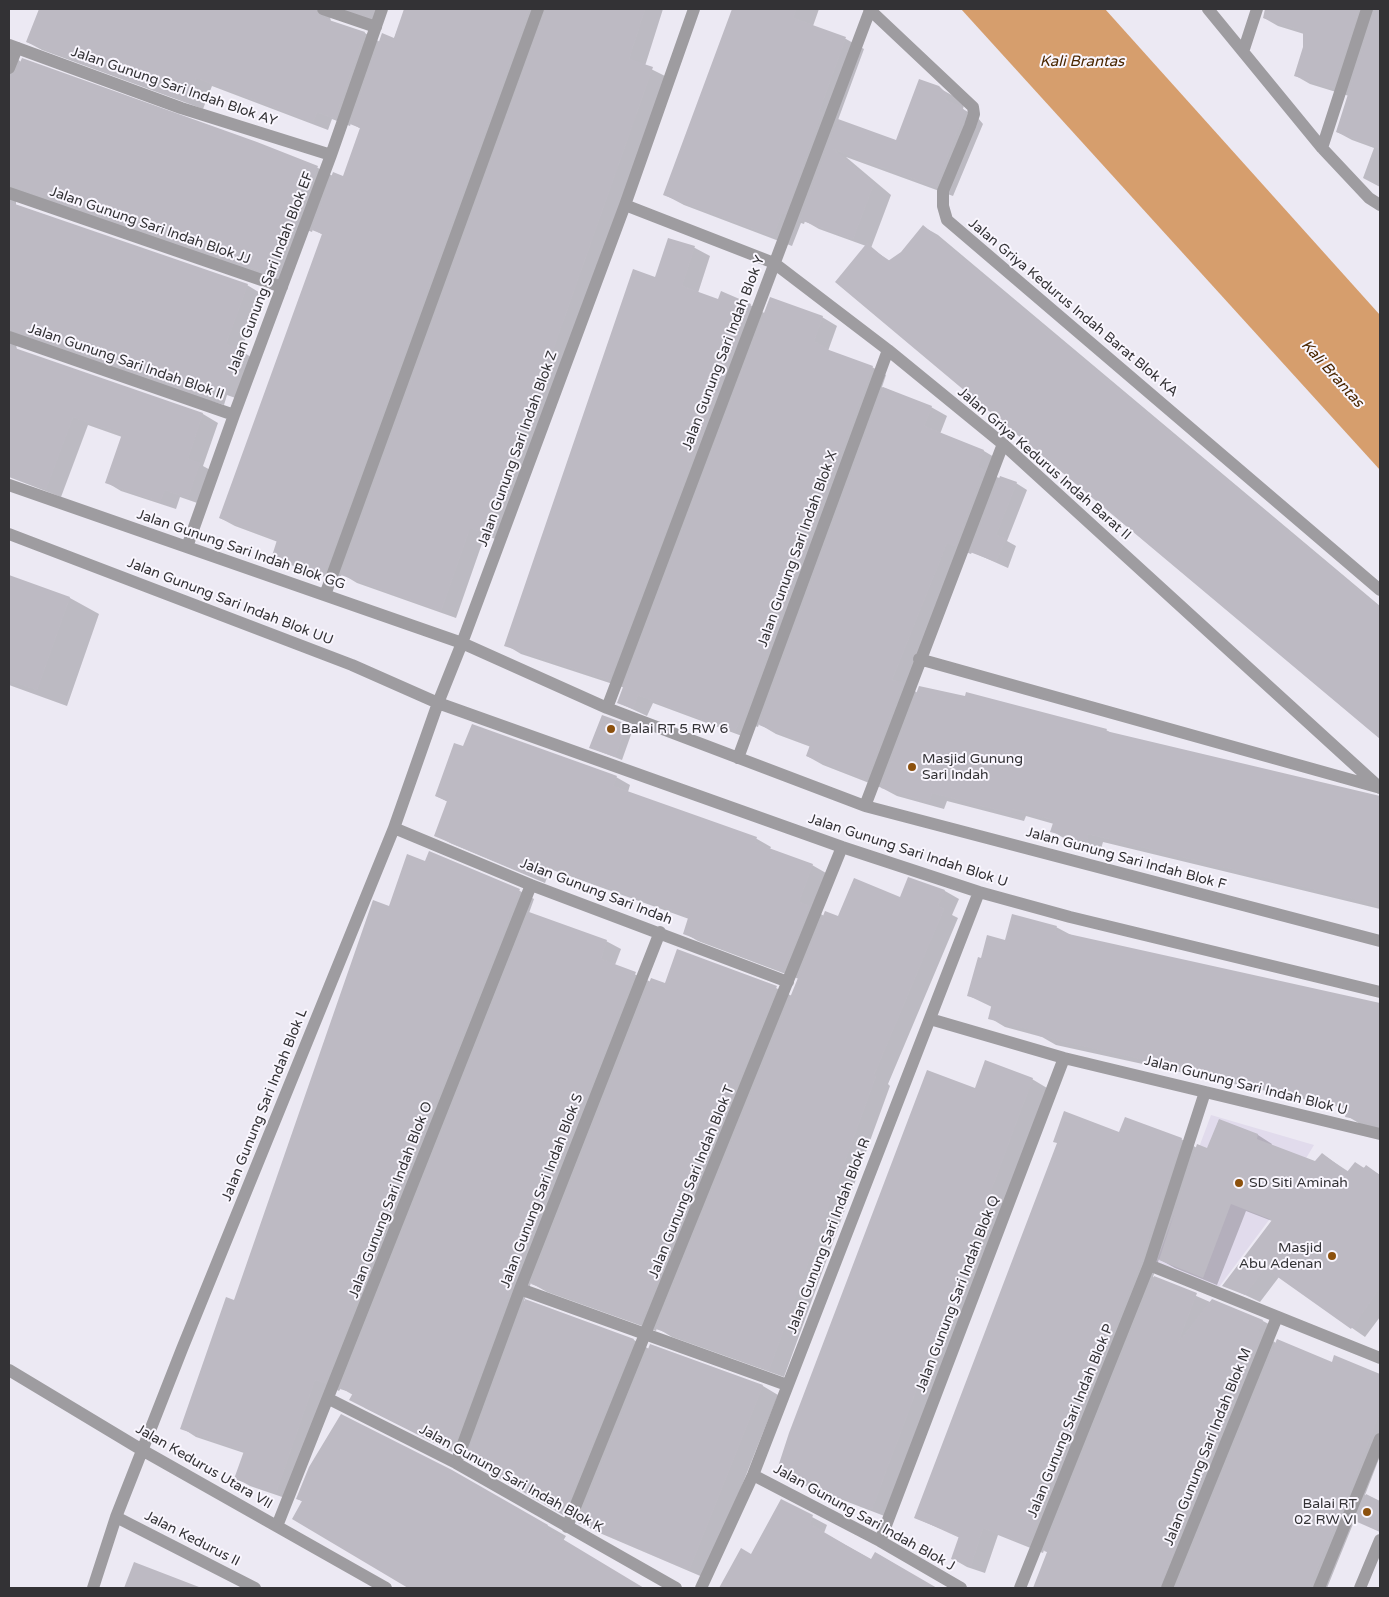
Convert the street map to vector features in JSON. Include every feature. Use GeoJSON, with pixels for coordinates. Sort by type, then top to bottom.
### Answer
{"type":"FeatureCollection","features":[{"type":"Feature","properties":{"kind":"street"},"geometry":{"type":"LineString","coordinates":[[323,9],[376,27]]}},
{"type":"Feature","properties":{"kind":"street","name":"Jalan Gunung Sari Indah Blok EF"},"geometry":{"type":"LineString","coordinates":[[187,547],[331,155],[382,9]]}},
{"type":"Feature","properties":{"kind":"street"},"geometry":{"type":"LineString","coordinates":[[325,595],[538,9]]}},
{"type":"Feature","properties":{"kind":"street","name":"Jalan Gunung Sari Indah Blok Y"},"geometry":{"type":"LineString","coordinates":[[607,708],[869,9]]}},
{"type":"Feature","properties":{"kind":"street","name":"Jalan Griya Kedurus Indah Barat Blok KA"},"geometry":{"type":"LineString","coordinates":[[869,9],[972,107],[974,114],[970,126],[943,191],[943,206],[947,220],[1380,590]]}},
{"type":"Feature","properties":{"kind":"street"},"geometry":{"type":"LineString","coordinates":[[1208,9],[1244,49],[1322,148],[1370,198],[1380,205]]}},
{"type":"Feature","properties":{"kind":"street"},"geometry":{"type":"LineString","coordinates":[[1244,49],[1256,9]]}},
{"type":"Feature","properties":{"kind":"street"},"geometry":{"type":"LineString","coordinates":[[1322,148],[1367,9]]}},
{"type":"Feature","properties":{"kind":"street","name":"Jalan Gunung Sari Indah Blok Z"},"geometry":{"type":"LineString","coordinates":[[438,703],[625,206],[690,11]]}},
{"type":"Feature","properties":{"kind":"street"},"geometry":{"type":"LineString","coordinates":[[9,68],[13,46]]}},
{"type":"Feature","properties":{"kind":"street","name":"Jalan Gunung Sari Indah Blok AY"},"geometry":{"type":"LineString","coordinates":[[13,46],[181,108],[331,155]]}},
{"type":"Feature","properties":{"kind":"street","name":"Jalan Gunung Sari Indah Blok JJ"},"geometry":{"type":"LineString","coordinates":[[9,193],[282,288]]}},
{"type":"Feature","properties":{"kind":"street","name":"Jalan Griya Kedurus Indah Barat II"},"geometry":{"type":"LineString","coordinates":[[625,206],[774,262],[888,350],[1003,444],[1380,788]]}},
{"type":"Feature","properties":{"kind":"street","name":"Jalan Gunung Sari Indah Blok II"},"geometry":{"type":"LineString","coordinates":[[9,337],[234,415]]}},
{"type":"Feature","properties":{"kind":"street","name":"Jalan Gunung Sari Indah Blok X"},"geometry":{"type":"LineString","coordinates":[[738,758],[888,350]]}},
{"type":"Feature","properties":{"kind":"street"},"geometry":{"type":"LineString","coordinates":[[865,806],[919,659],[1003,444]]}},
{"type":"Feature","properties":{"kind":"street","name":"Jalan Gunung Sari Indah Blok GG"},"geometry":{"type":"LineString","coordinates":[[9,485],[462,643]]}},
{"type":"Feature","properties":{"kind":"street","name":"Jalan Gunung Sari Indah Blok UU"},"geometry":{"type":"LineString","coordinates":[[9,534],[352,665],[438,703]]}},
{"type":"Feature","properties":{"kind":"street","name":"Jalan Gunung Sari Indah Blok F"},"geometry":{"type":"LineString","coordinates":[[462,643],[607,708],[865,806],[1380,941]]}},
{"type":"Feature","properties":{"kind":"street"},"geometry":{"type":"LineString","coordinates":[[919,659],[1380,788]]}},
{"type":"Feature","properties":{"kind":"street","name":"Jalan Gunung Sari Indah Blok L"},"geometry":{"type":"LineString","coordinates":[[92,1588],[116,1517],[142,1450],[394,828],[438,703]]}},
{"type":"Feature","properties":{"kind":"street","name":"Jalan Gunung Sari Indah Blok U"},"geometry":{"type":"LineString","coordinates":[[438,703],[842,847],[979,892],[1380,992]]}},
{"type":"Feature","properties":{"kind":"street","name":"Jalan Gunung Sari Indah"},"geometry":{"type":"LineString","coordinates":[[394,828],[531,884],[788,982]]}},
{"type":"Feature","properties":{"kind":"street","name":"Jalan Gunung Sari Indah Blok T"},"geometry":{"type":"LineString","coordinates":[[567,1527],[842,847]]}},
{"type":"Feature","properties":{"kind":"street","name":"Jalan Gunung Sari Indah Blok O"},"geometry":{"type":"LineString","coordinates":[[277,1526],[329,1399],[531,884]]}},
{"type":"Feature","properties":{"kind":"street","name":"Jalan Gunung Sari Indah Blok R"},"geometry":{"type":"LineString","coordinates":[[701,1588],[753,1475],[786,1385],[979,892]]}},
{"type":"Feature","properties":{"kind":"street","name":"Jalan Gunung Sari Indah Blok S"},"geometry":{"type":"LineString","coordinates":[[456,1463],[520,1289],[660,932]]}},
{"type":"Feature","properties":{"kind":"street","name":"Jalan Gunung Sari Indah Blok U"},"geometry":{"type":"LineString","coordinates":[[930,1019],[1064,1058],[1380,1134]]}},
{"type":"Feature","properties":{"kind":"street","name":"Jalan Gunung Sari Indah Blok Q"},"geometry":{"type":"LineString","coordinates":[[880,1541],[1064,1058]]}},
{"type":"Feature","properties":{"kind":"street","name":"Jalan Gunung Sari Indah Blok P"},"geometry":{"type":"LineString","coordinates":[[1020,1588],[1149,1265],[1205,1092]]}},
{"type":"Feature","properties":{"kind":"street"},"geometry":{"type":"LineString","coordinates":[[1149,1265],[1380,1358]]}},
{"type":"Feature","properties":{"kind":"street"},"geometry":{"type":"LineString","coordinates":[[520,1289],[786,1385]]}},
{"type":"Feature","properties":{"kind":"street","name":"Jalan Gunung Sari Indah Blok M"},"geometry":{"type":"LineString","coordinates":[[1167,1588],[1277,1317]]}},
{"type":"Feature","properties":{"kind":"street","name":"Jalan Kedurus Utara VII"},"geometry":{"type":"LineString","coordinates":[[9,1370],[142,1450],[386,1588]]}},
{"type":"Feature","properties":{"kind":"street","name":"Jalan Gunung Sari Indah Blok K"},"geometry":{"type":"LineString","coordinates":[[329,1399],[456,1463],[676,1588]]}},
{"type":"Feature","properties":{"kind":"street"},"geometry":{"type":"LineString","coordinates":[[1319,1588],[1380,1439]]}},
{"type":"Feature","properties":{"kind":"street","name":"Jalan Gunung Sari Indah Blok J"},"geometry":{"type":"LineString","coordinates":[[753,1475],[880,1541],[961,1588]]}},
{"type":"Feature","properties":{"kind":"street","name":"Jalan Kedurus II"},"geometry":{"type":"LineString","coordinates":[[116,1517],[253,1588]]}},
{"type":"Feature","properties":{"kind":"street"},"geometry":{"type":"LineString","coordinates":[[1360,1588],[1380,1540]]}},
{"type":"Feature","properties":{"kind":"shaded area","name":"SD Siti Aminah"},"geometry":{"type":"Polygon","coordinates":[[[1211,1115],[1314,1145],[1269,1220],[1219,1287],[1156,1263],[1211,1115]]]}},
{"type":"Feature","properties":{"kind":"water","name":"Kali Brantas"},"geometry":{"type":"Polygon","coordinates":[[[961,9],[1105,9],[1380,315],[1380,470],[961,9]]]}},
{"type":"Feature","properties":{"kind":"building"},"geometry":{"type":"Polygon","coordinates":[[[39,9],[315,9],[320,17],[365,32],[335,119],[317,112],[313,122],[196,78],[188,102],[26,42],[39,9]]]}},
{"type":"Feature","properties":{"kind":"building"},"geometry":{"type":"Polygon","coordinates":[[[404,9],[529,9],[324,574],[272,556],[277,540],[219,518],[322,234],[312,230],[333,172],[343,176],[360,128],[350,124],[382,33],[394,38],[404,9]]]}},
{"type":"Feature","properties":{"kind":"building"},"geometry":{"type":"Polygon","coordinates":[[[546,9],[645,9],[629,59],[653,67],[488,534],[470,528],[441,611],[341,575],[546,9]]]}},
{"type":"Feature","properties":{"kind":"building"},"geometry":{"type":"Polygon","coordinates":[[[732,9],[796,9],[793,18],[846,37],[819,112],[822,113],[785,214],[782,213],[773,236],[663,195],[732,9]]]}},
{"type":"Feature","properties":{"kind":"building"},"geometry":{"type":"Polygon","coordinates":[[[1265,9],[1359,9],[1333,88],[1294,76],[1303,47],[1303,31],[1263,18],[1265,9]]]}},
{"type":"Feature","properties":{"kind":"building"},"geometry":{"type":"Polygon","coordinates":[[[1375,9],[1380,9],[1380,148],[1336,132],[1375,9]]]}},
{"type":"Feature","properties":{"kind":"building"},"geometry":{"type":"Polygon","coordinates":[[[22,58],[257,142],[318,166],[297,224],[289,221],[269,274],[9,185],[9,76],[16,71],[22,58]]]}},
{"type":"Feature","properties":{"kind":"building"},"geometry":{"type":"Polygon","coordinates":[[[919,79],[939,86],[947,94],[945,100],[960,106],[965,111],[936,187],[833,149],[874,184],[853,239],[800,220],[838,119],[896,140],[919,79]]]}},
{"type":"Feature","properties":{"kind":"building"},"geometry":{"type":"Polygon","coordinates":[[[9,202],[248,284],[226,344],[241,350],[226,392],[212,387],[209,398],[9,329],[9,202]]]}},
{"type":"Feature","properties":{"kind":"building"},"geometry":{"type":"Polygon","coordinates":[[[923,225],[1380,608],[1380,739],[835,282],[867,243],[888,261],[901,252],[923,225]]]}},
{"type":"Feature","properties":{"kind":"building"},"geometry":{"type":"Polygon","coordinates":[[[668,238],[695,246],[682,286],[718,299],[721,291],[751,304],[609,680],[504,646],[633,269],[655,277],[668,238]]]}},
{"type":"Feature","properties":{"kind":"building"},"geometry":{"type":"Polygon","coordinates":[[[770,297],[823,316],[814,341],[829,350],[873,366],[743,720],[741,718],[735,732],[638,695],[633,709],[617,703],[770,297]]]}},
{"type":"Feature","properties":{"kind":"building"},"geometry":{"type":"Polygon","coordinates":[[[9,346],[203,413],[188,459],[200,463],[188,498],[165,490],[160,502],[105,483],[122,434],[73,417],[46,489],[9,476],[9,346]]]}},
{"type":"Feature","properties":{"kind":"building"},"geometry":{"type":"Polygon","coordinates":[[[883,387],[932,406],[924,426],[984,450],[978,467],[984,470],[955,546],[947,543],[892,680],[903,683],[866,780],[806,756],[810,745],[759,725],[883,387]]]}},
{"type":"Feature","properties":{"kind":"building"},"geometry":{"type":"Polygon","coordinates":[[[1000,476],[1017,482],[996,535],[1006,539],[996,562],[970,552],[1000,476]]]}},
{"type":"Feature","properties":{"kind":"building"},"geometry":{"type":"Polygon","coordinates":[[[9,575],[70,597],[37,690],[9,680],[9,575]]]}},
{"type":"Feature","properties":{"kind":"building"},"geometry":{"type":"Polygon","coordinates":[[[919,686],[965,696],[966,692],[1107,729],[1106,731],[1380,796],[1380,905],[1088,834],[1087,841],[1050,832],[1054,820],[1011,809],[1010,813],[932,793],[929,802],[881,788],[919,686]]]}},
{"type":"Feature","properties":{"kind":"building","name":"Balai RT 5 RW 6"},"geometry":{"type":"Polygon","coordinates":[[[602,715],[627,724],[615,757],[589,748],[602,715]]]}},
{"type":"Feature","properties":{"kind":"building"},"geometry":{"type":"Polygon","coordinates":[[[472,724],[617,776],[613,786],[757,837],[755,843],[813,864],[799,902],[809,906],[783,971],[683,934],[688,918],[680,913],[536,862],[530,876],[434,836],[447,801],[435,796],[454,743],[463,746],[472,724]]]}},
{"type":"Feature","properties":{"kind":"building"},"geometry":{"type":"Polygon","coordinates":[[[429,851],[520,889],[325,1383],[315,1380],[276,1493],[234,1479],[244,1451],[180,1429],[226,1297],[234,1300],[373,900],[389,906],[407,854],[425,861],[429,851]]]}},
{"type":"Feature","properties":{"kind":"building"},"geometry":{"type":"Polygon","coordinates":[[[908,877],[945,890],[938,906],[944,909],[874,1075],[876,1076],[769,1370],[656,1329],[825,911],[838,916],[854,878],[900,897],[908,877]]]}},
{"type":"Feature","properties":{"kind":"building"},"geometry":{"type":"Polygon","coordinates":[[[529,912],[607,940],[601,959],[636,972],[512,1286],[452,1452],[349,1400],[353,1393],[340,1389],[529,912]]]}},
{"type":"Feature","properties":{"kind":"building"},"geometry":{"type":"Polygon","coordinates":[[[1012,914],[1057,926],[1055,931],[1380,1003],[1380,1124],[1345,1117],[1348,1105],[1039,1036],[1040,1032],[988,1019],[992,1003],[967,996],[978,957],[981,958],[987,935],[1005,940],[1012,914]]]}},
{"type":"Feature","properties":{"kind":"building"},"geometry":{"type":"Polygon","coordinates":[[[677,949],[777,986],[640,1324],[531,1284],[651,978],[665,983],[677,949]]]}},
{"type":"Feature","properties":{"kind":"building"},"geometry":{"type":"Polygon","coordinates":[[[985,1060],[1033,1078],[872,1509],[776,1473],[789,1433],[927,1070],[975,1088],[985,1060]]]}},
{"type":"Feature","properties":{"kind":"building"},"geometry":{"type":"Polygon","coordinates":[[[1064,1111],[1119,1132],[1125,1117],[1182,1138],[1141,1262],[1028,1545],[983,1528],[971,1566],[951,1559],[959,1536],[914,1518],[1057,1143],[1053,1142],[1064,1111]]]}},
{"type":"Feature","properties":{"kind":"building"},"geometry":{"type":"Polygon","coordinates":[[[1219,1119],[1258,1134],[1257,1139],[1315,1161],[1322,1153],[1347,1172],[1355,1162],[1364,1168],[1366,1165],[1380,1175],[1380,1288],[1351,1329],[1265,1268],[1245,1295],[1222,1286],[1272,1220],[1231,1204],[1203,1278],[1159,1260],[1197,1144],[1207,1148],[1219,1119]]]}},
{"type":"Feature","properties":{"kind":"building"},"geometry":{"type":"Polygon","coordinates":[[[1154,1276],[1197,1293],[1178,1343],[1212,1299],[1263,1320],[1258,1332],[1262,1333],[1159,1588],[1033,1588],[1047,1552],[1044,1551],[1154,1276]]]}},
{"type":"Feature","properties":{"kind":"building"},"geometry":{"type":"Polygon","coordinates":[[[525,1299],[634,1339],[563,1515],[466,1459],[525,1299]]]}},
{"type":"Feature","properties":{"kind":"building"},"geometry":{"type":"Polygon","coordinates":[[[1277,1339],[1332,1362],[1334,1355],[1380,1374],[1380,1412],[1351,1487],[1309,1588],[1176,1588],[1277,1339]]]}},
{"type":"Feature","properties":{"kind":"building"},"geometry":{"type":"Polygon","coordinates":[[[650,1344],[763,1385],[689,1570],[578,1523],[650,1344]]]}},
{"type":"Feature","properties":{"kind":"building"},"geometry":{"type":"Polygon","coordinates":[[[341,1414],[452,1470],[548,1525],[546,1529],[644,1588],[408,1588],[292,1519],[302,1501],[296,1499],[309,1467],[341,1414]]]}},
{"type":"Feature","properties":{"kind":"building","name":"Balai RT 02 RW VI"},"geometry":{"type":"Polygon","coordinates":[[[1366,1494],[1380,1501],[1380,1532],[1355,1521],[1366,1494]]]}},
{"type":"Feature","properties":{"kind":"building"},"geometry":{"type":"Polygon","coordinates":[[[781,1499],[813,1515],[810,1524],[846,1545],[871,1559],[875,1552],[937,1588],[719,1588],[741,1548],[751,1554],[781,1499]]]}},
{"type":"Feature","properties":{"kind":"building"},"geometry":{"type":"Polygon","coordinates":[[[134,1562],[199,1587],[199,1588],[124,1588],[134,1562]]]}},
{"type":"Feature","properties":{"kind":"place","name":"Balai RT 5 RW 6"},"geometry":{"type":"Point","coordinates":[611,729]}},
{"type":"Feature","properties":{"kind":"place","name":"Masjid Gunung Sari Indah"},"geometry":{"type":"Point","coordinates":[912,767]}},
{"type":"Feature","properties":{"kind":"place","name":"SD Siti Aminah"},"geometry":{"type":"Point","coordinates":[1239,1183]}},
{"type":"Feature","properties":{"kind":"place","name":"Masjid Abu Adenan"},"geometry":{"type":"Point","coordinates":[1332,1256]}},
{"type":"Feature","properties":{"kind":"place","name":"Balai RT 02 RW VI"},"geometry":{"type":"Point","coordinates":[1367,1512]}}]}
